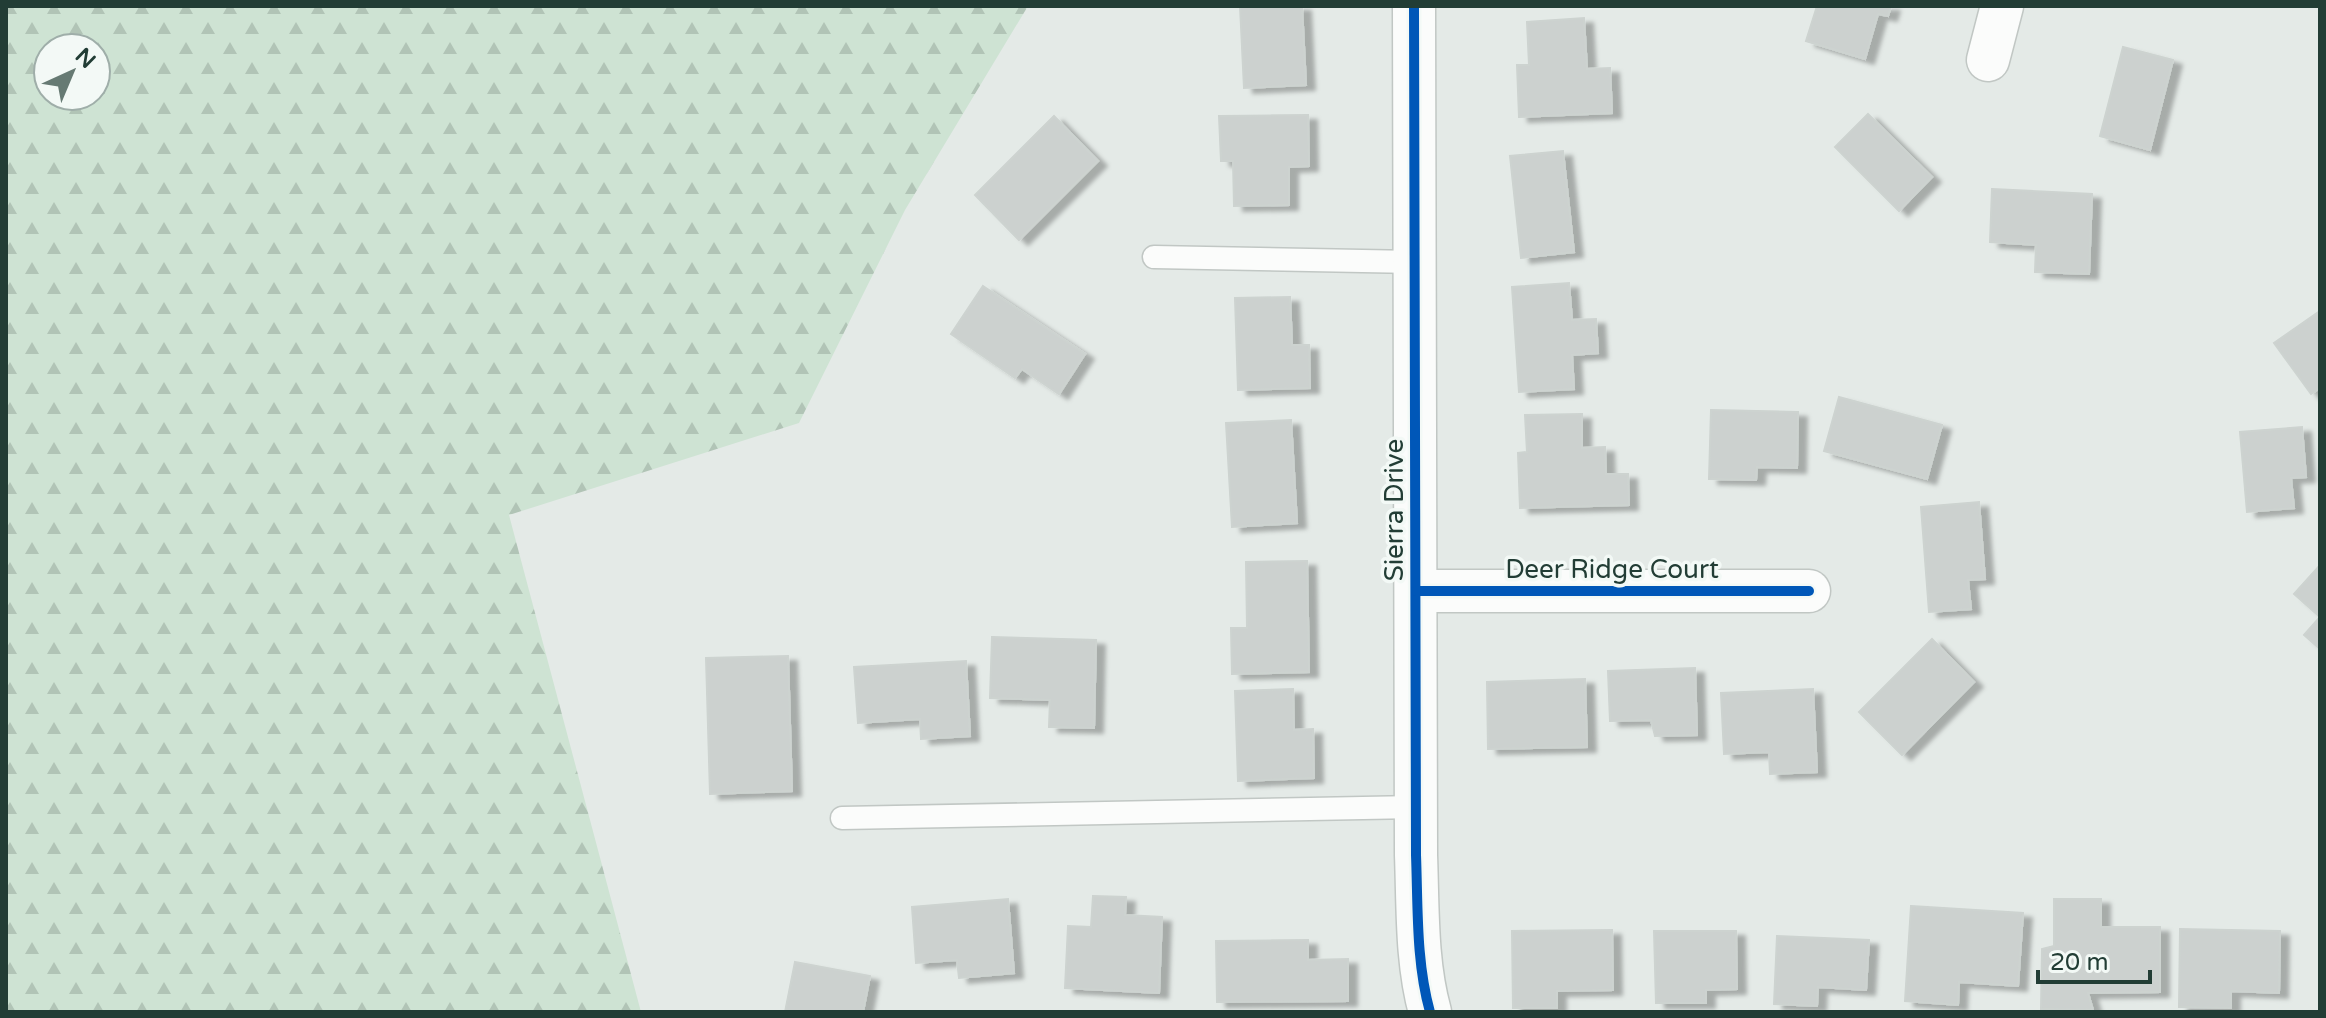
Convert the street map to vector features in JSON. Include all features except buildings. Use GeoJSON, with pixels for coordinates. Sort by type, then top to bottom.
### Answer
{"type":"FeatureCollection","features":[{"type":"Feature","properties":{"kind":"street","name":"Sierra Drive"},"geometry":{"type":"LineString","coordinates":[[1414,6],[1416,807],[1420,950],[1430,1012]]}},
{"type":"Feature","properties":{"kind":"street"},"geometry":{"type":"LineString","coordinates":[[1988,60],[2002,6]]}},
{"type":"Feature","properties":{"kind":"street","name":"Deer Ridge Court"},"geometry":{"type":"LineString","coordinates":[[1416,591],[1809,591]]}},
{"type":"Feature","properties":{"kind":"lane"},"geometry":{"type":"LineString","coordinates":[[1154,257],[1415,262]]}},
{"type":"Feature","properties":{"kind":"lane"},"geometry":{"type":"LineString","coordinates":[[842,818],[1416,807]]}},
{"type":"Feature","properties":{"kind":"green space"},"geometry":{"type":"Polygon","coordinates":[[[6,6],[1028,6],[905,210],[799,423],[509,515],[641,1012],[6,1012],[6,6]]]}},
{"type":"Feature","properties":{"kind":"cycle path"},"geometry":{"type":"LineString","coordinates":[[1414,6],[1416,855],[1420,954],[1430,1012]]}},
{"type":"Feature","properties":{"kind":"cycle path"},"geometry":{"type":"LineString","coordinates":[[1416,591],[1809,591]]}}]}
